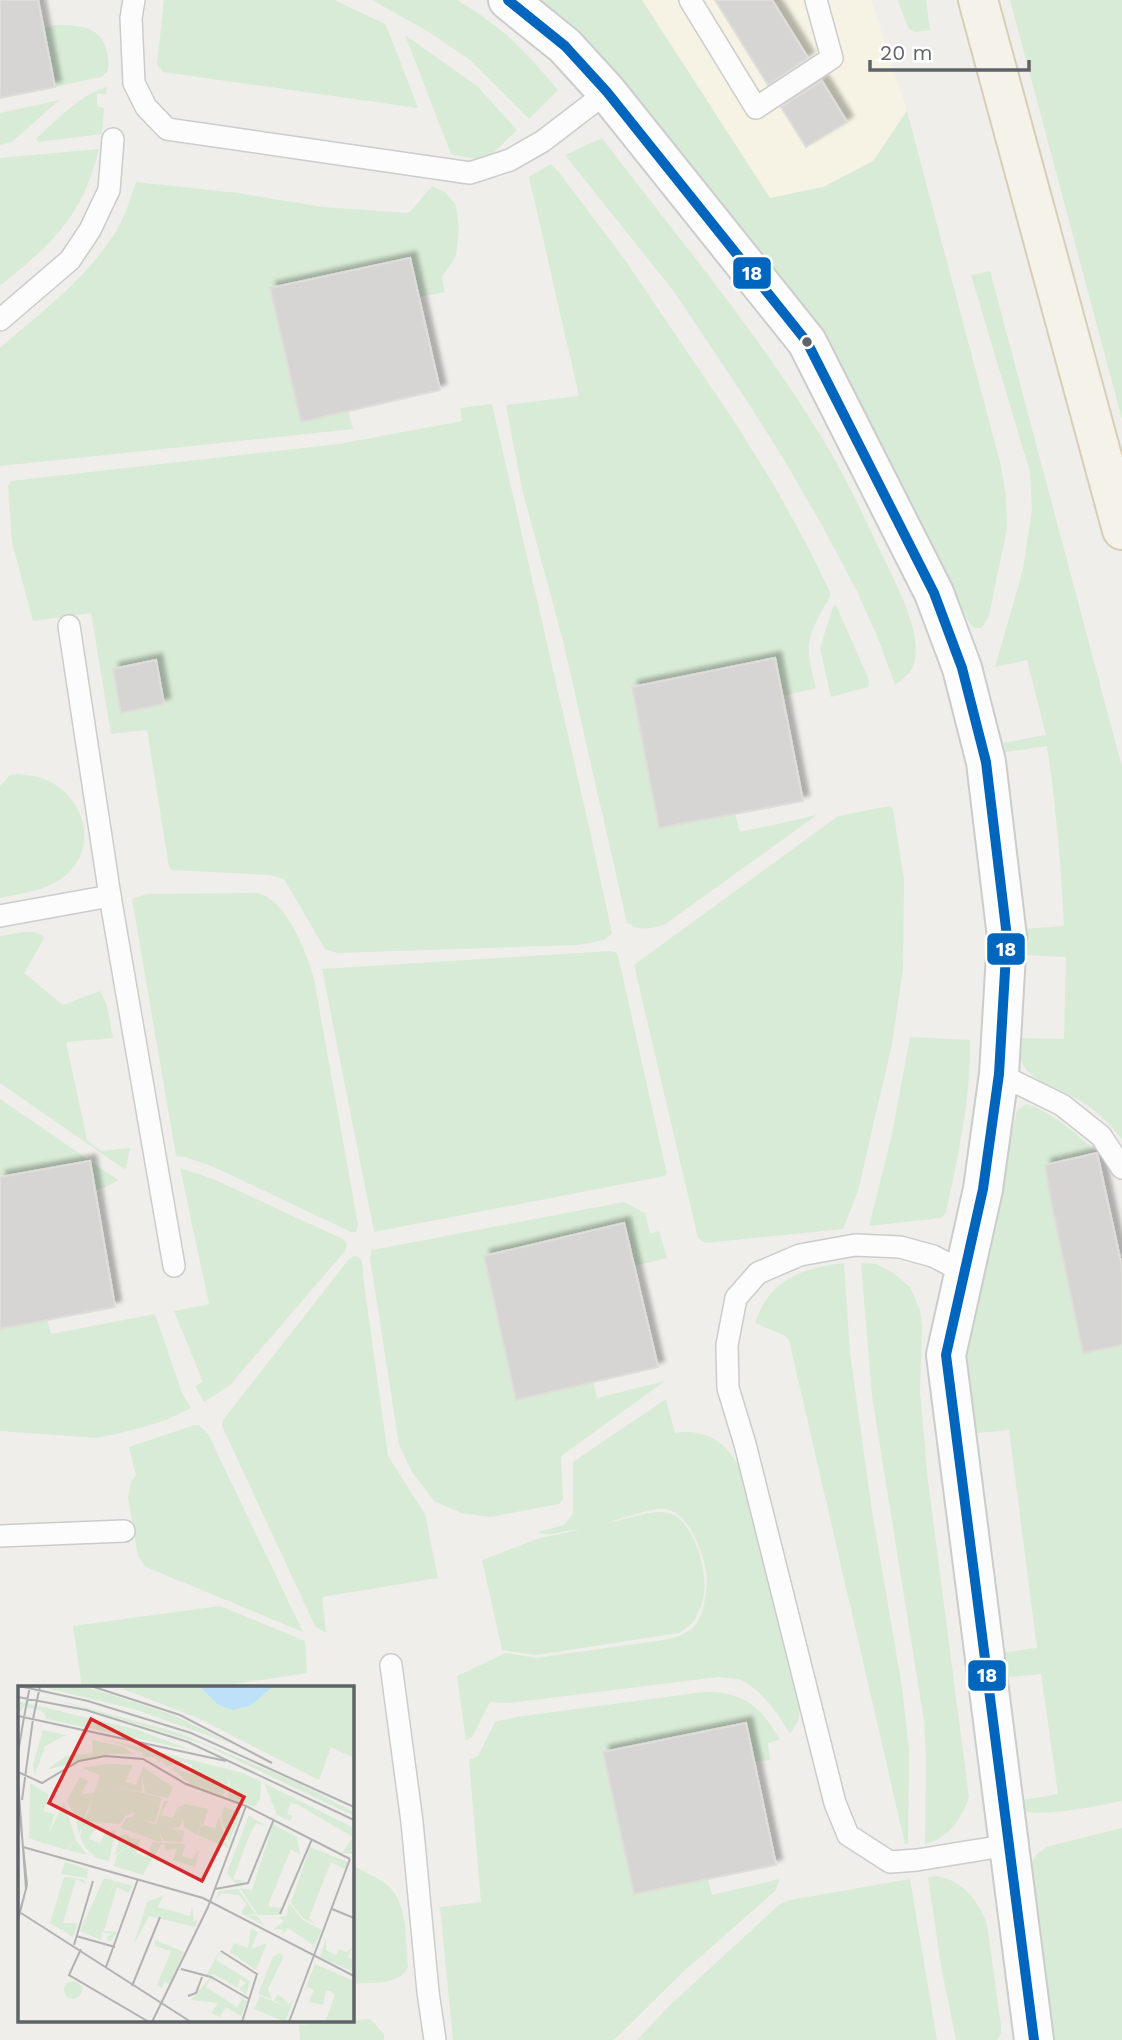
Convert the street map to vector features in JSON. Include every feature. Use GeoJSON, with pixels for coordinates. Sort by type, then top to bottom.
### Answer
{"type":"FeatureCollection","features":[{"type":"Feature","properties":{"kind":"main road"},"geometry":{"type":"LineString","coordinates":[[978,0],[1122,530]]}},
{"type":"Feature","properties":{"kind":"street"},"geometry":{"type":"LineString","coordinates":[[508,0],[565,46],[607,92],[807,342],[934,593],[962,668],[986,762],[1007,937],[999,1074],[983,1189],[946,1355],[1034,2040]]}},
{"type":"Feature","properties":{"kind":"lane"},"geometry":{"type":"LineString","coordinates":[[134,0],[131,18],[134,83],[146,107],[167,129],[470,173],[510,160],[543,141],[607,92]]}},
{"type":"Feature","properties":{"kind":"lane"},"geometry":{"type":"LineString","coordinates":[[690,0],[756,108],[832,58],[816,0]]}},
{"type":"Feature","properties":{"kind":"lane"},"geometry":{"type":"LineString","coordinates":[[0,320],[70,260],[90,230],[109,190],[113,139]]}},
{"type":"Feature","properties":{"kind":"lane"},"geometry":{"type":"LineString","coordinates":[[69,626],[110,896],[174,1266]]}},
{"type":"Feature","properties":{"kind":"lane"},"geometry":{"type":"LineString","coordinates":[[0,916],[110,896]]}},
{"type":"Feature","properties":{"kind":"lane"},"geometry":{"type":"LineString","coordinates":[[999,1074],[1062,1105],[1101,1136],[1122,1168]]}},
{"type":"Feature","properties":{"kind":"lane"},"geometry":{"type":"LineString","coordinates":[[964,1272],[933,1256],[900,1247],[855,1245],[800,1255],[758,1273],[736,1298],[727,1345],[728,1388],[745,1444],[835,1803],[848,1835],[890,1863],[1009,1845]]}},
{"type":"Feature","properties":{"kind":"lane"},"geometry":{"type":"LineString","coordinates":[[0,1535],[124,1531]]}},
{"type":"Feature","properties":{"kind":"lane"},"geometry":{"type":"LineString","coordinates":[[391,1665],[412,1822],[435,2040]]}},
{"type":"Feature","properties":{"kind":"shaded area"},"geometry":{"type":"Polygon","coordinates":[[[642,0],[871,0],[907,111],[873,161],[823,187],[770,198],[642,0]]]}},
{"type":"Feature","properties":{"kind":"green space"},"geometry":{"type":"Polygon","coordinates":[[[164,0],[334,0],[385,24],[418,108],[163,72],[157,64],[164,0]]]}},
{"type":"Feature","properties":{"kind":"green space"},"geometry":{"type":"Polygon","coordinates":[[[372,0],[457,0],[507,35],[558,90],[529,119],[470,60],[429,32],[372,0]]]}},
{"type":"Feature","properties":{"kind":"green space"},"geometry":{"type":"Polygon","coordinates":[[[540,0],[642,0],[770,198],[823,187],[873,161],[907,111],[1001,466],[1006,496],[1007,529],[989,615],[982,628],[974,628],[968,621],[848,380],[806,314],[609,70],[540,0]]]}},
{"type":"Feature","properties":{"kind":"green space"},"geometry":{"type":"Polygon","coordinates":[[[898,0],[926,0],[930,30],[915,32],[908,28],[898,0]]]}},
{"type":"Feature","properties":{"kind":"green space"},"geometry":{"type":"Polygon","coordinates":[[[1010,0],[1122,0],[1122,419],[1010,0]]]}},
{"type":"Feature","properties":{"kind":"green space"},"geometry":{"type":"Polygon","coordinates":[[[54,25],[82,27],[96,33],[106,47],[106,73],[101,77],[55,87],[43,28],[54,25]]]}},
{"type":"Feature","properties":{"kind":"green space"},"geometry":{"type":"Polygon","coordinates":[[[405,35],[477,86],[517,130],[485,161],[451,154],[405,35]]]}},
{"type":"Feature","properties":{"kind":"green space"},"geometry":{"type":"Polygon","coordinates":[[[107,87],[106,94],[97,94],[97,106],[104,108],[102,134],[38,142],[36,139],[69,109],[87,96],[107,87]]]}},
{"type":"Feature","properties":{"kind":"green space"},"geometry":{"type":"Polygon","coordinates":[[[59,100],[12,142],[0,145],[0,113],[59,100]]]}},
{"type":"Feature","properties":{"kind":"green space"},"geometry":{"type":"Polygon","coordinates":[[[602,138],[771,360],[839,468],[896,584],[913,627],[916,654],[913,666],[895,685],[858,593],[783,458],[675,293],[565,155],[602,138]]]}},
{"type":"Feature","properties":{"kind":"green space"},"geometry":{"type":"Polygon","coordinates":[[[99,149],[84,193],[63,227],[0,286],[0,158],[99,149]]]}},
{"type":"Feature","properties":{"kind":"green space"},"geometry":{"type":"Polygon","coordinates":[[[549,165],[561,175],[625,260],[734,421],[775,487],[830,592],[809,643],[816,688],[783,696],[775,658],[632,687],[660,828],[735,814],[740,832],[817,815],[664,925],[649,928],[627,923],[563,641],[522,489],[506,405],[579,396],[529,177],[549,165]]]}},
{"type":"Feature","properties":{"kind":"green space"},"geometry":{"type":"Polygon","coordinates":[[[136,182],[237,193],[323,207],[409,213],[432,186],[445,192],[456,205],[459,229],[456,256],[442,277],[445,292],[419,297],[410,258],[270,288],[301,422],[348,411],[353,429],[0,466],[0,348],[94,262],[118,228],[136,182]]]}},
{"type":"Feature","properties":{"kind":"green space"},"geometry":{"type":"Polygon","coordinates":[[[990,271],[1122,767],[1122,1139],[1088,1106],[1031,1074],[1021,1058],[1020,1038],[1064,1039],[1066,957],[1022,955],[1024,929],[1064,926],[1058,836],[1047,746],[1005,752],[1003,743],[1046,735],[1027,660],[995,667],[1023,570],[1032,509],[1030,472],[971,275],[990,271]]]}},
{"type":"Feature","properties":{"kind":"green space"},"geometry":{"type":"Polygon","coordinates":[[[492,404],[612,934],[604,940],[578,945],[337,953],[325,949],[284,879],[270,875],[172,870],[169,867],[147,730],[111,734],[91,613],[33,621],[12,542],[8,486],[11,481],[339,444],[462,421],[460,408],[492,404]]]}},
{"type":"Feature","properties":{"kind":"green space"},"geometry":{"type":"Polygon","coordinates":[[[836,605],[869,680],[868,687],[831,697],[820,648],[833,607],[836,605]]]}},
{"type":"Feature","properties":{"kind":"green space"},"geometry":{"type":"Polygon","coordinates":[[[10,775],[44,779],[67,795],[82,819],[84,846],[70,871],[55,883],[0,898],[0,786],[10,775]]]}},
{"type":"Feature","properties":{"kind":"green space"},"geometry":{"type":"Polygon","coordinates":[[[890,806],[893,809],[904,880],[903,969],[892,1044],[858,1191],[843,1229],[705,1243],[698,1238],[634,965],[838,816],[890,806]]]}},
{"type":"Feature","properties":{"kind":"green space"},"geometry":{"type":"Polygon","coordinates":[[[257,893],[271,899],[288,918],[301,943],[314,979],[358,1225],[356,1232],[214,1167],[176,1156],[132,899],[147,894],[257,893]]]}},
{"type":"Feature","properties":{"kind":"green space"},"geometry":{"type":"Polygon","coordinates":[[[34,932],[45,937],[24,973],[63,1005],[100,991],[107,1006],[113,1038],[66,1042],[87,1140],[101,1151],[130,1148],[124,1169],[0,1083],[0,936],[34,932]]]}},
{"type":"Feature","properties":{"kind":"green space"},"geometry":{"type":"Polygon","coordinates":[[[611,951],[618,956],[667,1174],[374,1232],[322,969],[611,951]]]}},
{"type":"Feature","properties":{"kind":"green space"},"geometry":{"type":"Polygon","coordinates":[[[910,1037],[970,1040],[966,1106],[946,1213],[941,1218],[869,1226],[892,1134],[910,1037]]]}},
{"type":"Feature","properties":{"kind":"green space"},"geometry":{"type":"Polygon","coordinates":[[[0,1099],[118,1180],[104,1188],[95,1189],[0,1177],[0,1099]]]}},
{"type":"Feature","properties":{"kind":"green space"},"geometry":{"type":"Polygon","coordinates":[[[1027,1104],[1056,1119],[1098,1153],[1046,1165],[1050,1189],[1103,1179],[1122,1345],[1122,1801],[1041,1813],[1020,1810],[1017,1801],[1058,1794],[1041,1674],[1000,1678],[997,1653],[1037,1648],[1009,1430],[968,1434],[960,1364],[1017,1110],[1027,1104]]]}},
{"type":"Feature","properties":{"kind":"green space"},"geometry":{"type":"Polygon","coordinates":[[[180,1168],[213,1179],[343,1239],[347,1244],[345,1251],[230,1385],[204,1402],[195,1386],[203,1382],[174,1311],[209,1304],[180,1168]]]}},
{"type":"Feature","properties":{"kind":"green space"},"geometry":{"type":"Polygon","coordinates":[[[624,1202],[645,1213],[650,1234],[659,1231],[667,1258],[634,1266],[624,1223],[484,1256],[516,1399],[593,1382],[597,1398],[665,1381],[561,1456],[563,1499],[559,1504],[490,1517],[461,1513],[434,1501],[412,1472],[399,1445],[370,1258],[372,1250],[624,1202]]]}},
{"type":"Feature","properties":{"kind":"green space"},"geometry":{"type":"Polygon","coordinates":[[[355,1256],[361,1259],[363,1268],[388,1456],[425,1514],[438,1578],[322,1597],[326,1633],[315,1626],[222,1426],[223,1420],[349,1259],[355,1256]]]}},
{"type":"Feature","properties":{"kind":"green space"},"geometry":{"type":"Polygon","coordinates":[[[844,1263],[850,1353],[872,1511],[902,1687],[909,1751],[908,1844],[905,1844],[789,1340],[786,1336],[755,1323],[761,1308],[778,1286],[814,1268],[844,1263]]]}},
{"type":"Feature","properties":{"kind":"green space"},"geometry":{"type":"Polygon","coordinates":[[[861,1263],[876,1264],[910,1287],[920,1310],[922,1327],[920,1392],[928,1481],[969,1798],[953,1827],[941,1837],[925,1844],[924,1721],[872,1396],[861,1263]]]}},
{"type":"Feature","properties":{"kind":"green space"},"geometry":{"type":"Polygon","coordinates":[[[155,1314],[182,1393],[191,1408],[166,1420],[97,1438],[0,1431],[0,1329],[47,1319],[51,1334],[155,1314]]]}},
{"type":"Feature","properties":{"kind":"green space"},"geometry":{"type":"Polygon","coordinates":[[[666,1399],[675,1433],[699,1433],[713,1438],[731,1454],[742,1474],[799,1704],[795,1727],[790,1734],[769,1703],[748,1684],[738,1679],[718,1677],[509,1703],[490,1702],[473,1736],[466,1741],[457,1676],[506,1653],[536,1658],[664,1640],[686,1632],[697,1623],[706,1590],[704,1563],[692,1532],[679,1515],[671,1511],[651,1510],[610,1522],[660,1512],[674,1515],[689,1530],[699,1552],[704,1589],[702,1604],[695,1619],[679,1633],[536,1655],[502,1650],[482,1560],[540,1538],[579,1530],[548,1534],[538,1532],[564,1525],[573,1514],[573,1462],[666,1399]]]}},
{"type":"Feature","properties":{"kind":"green space"},"geometry":{"type":"Polygon","coordinates":[[[199,1425],[208,1434],[303,1632],[146,1567],[138,1556],[128,1497],[131,1482],[136,1475],[129,1447],[199,1425]]]}},
{"type":"Feature","properties":{"kind":"green space"},"geometry":{"type":"Polygon","coordinates":[[[220,1606],[305,1641],[307,1673],[220,1686],[82,1686],[73,1626],[220,1606]]]}},
{"type":"Feature","properties":{"kind":"green space"},"geometry":{"type":"Polygon","coordinates":[[[703,1692],[729,1694],[749,1703],[765,1718],[780,1740],[768,1743],[770,1760],[754,1762],[745,1723],[603,1752],[634,1894],[708,1879],[712,1895],[780,1879],[775,1891],[683,1972],[614,2040],[453,2040],[440,1907],[481,1902],[469,1760],[478,1756],[495,1722],[703,1692]]]}},
{"type":"Feature","properties":{"kind":"green space"},"geometry":{"type":"Polygon","coordinates":[[[1122,1828],[1122,2040],[1049,2040],[1028,1868],[1036,1855],[1046,1847],[1122,1828]]]}},
{"type":"Feature","properties":{"kind":"green space"},"geometry":{"type":"Polygon","coordinates":[[[354,1866],[386,1884],[399,1901],[402,1911],[408,1967],[398,1977],[375,1983],[354,1984],[354,1866]]]}},
{"type":"Feature","properties":{"kind":"green space"},"geometry":{"type":"Polygon","coordinates":[[[936,1876],[962,1887],[979,1907],[987,1924],[1001,2026],[997,2040],[956,2040],[941,1966],[928,1877],[936,1876]]]}},
{"type":"Feature","properties":{"kind":"green space"},"geometry":{"type":"Polygon","coordinates":[[[910,1879],[937,2040],[637,2040],[668,2007],[779,1905],[790,1900],[910,1879]]]}},
{"type":"Feature","properties":{"kind":"green space"},"geometry":{"type":"Polygon","coordinates":[[[370,2019],[384,2034],[384,2040],[300,2040],[299,2025],[370,2019]]]}},
{"type":"Feature","properties":{"kind":"building"},"geometry":{"type":"Polygon","coordinates":[[[0,0],[38,0],[55,87],[0,98],[0,0]]]}},
{"type":"Feature","properties":{"kind":"building"},"geometry":{"type":"Polygon","coordinates":[[[715,0],[772,0],[808,58],[768,85],[715,0]]]}},
{"type":"Feature","properties":{"kind":"building"},"geometry":{"type":"Polygon","coordinates":[[[822,81],[847,122],[806,147],[781,107],[822,81]]]}},
{"type":"Feature","properties":{"kind":"building"},"geometry":{"type":"Polygon","coordinates":[[[410,258],[440,390],[301,422],[270,288],[410,258]]]}},
{"type":"Feature","properties":{"kind":"building"},"geometry":{"type":"Polygon","coordinates":[[[775,658],[803,801],[659,828],[632,687],[775,658]]]}},
{"type":"Feature","properties":{"kind":"building"},"geometry":{"type":"Polygon","coordinates":[[[156,660],[164,704],[121,713],[113,669],[156,660]]]}},
{"type":"Feature","properties":{"kind":"building"},"geometry":{"type":"Polygon","coordinates":[[[1097,1153],[1122,1267],[1122,1345],[1083,1353],[1045,1165],[1097,1153]]]}},
{"type":"Feature","properties":{"kind":"building"},"geometry":{"type":"Polygon","coordinates":[[[90,1161],[115,1307],[0,1329],[0,1177],[90,1161]]]}},
{"type":"Feature","properties":{"kind":"building"},"geometry":{"type":"Polygon","coordinates":[[[624,1223],[658,1367],[516,1400],[484,1256],[624,1223]]]}},
{"type":"Feature","properties":{"kind":"building"},"geometry":{"type":"Polygon","coordinates":[[[746,1723],[776,1865],[634,1894],[603,1752],[746,1723]]]}},
{"type":"Feature","properties":{"kind":"transit line","name":"18"},"geometry":{"type":"LineString","coordinates":[[508,0],[565,46],[607,92],[807,342],[934,593],[962,668],[986,762],[1007,937],[999,1074],[983,1189],[946,1355],[1034,2040]]}}]}
